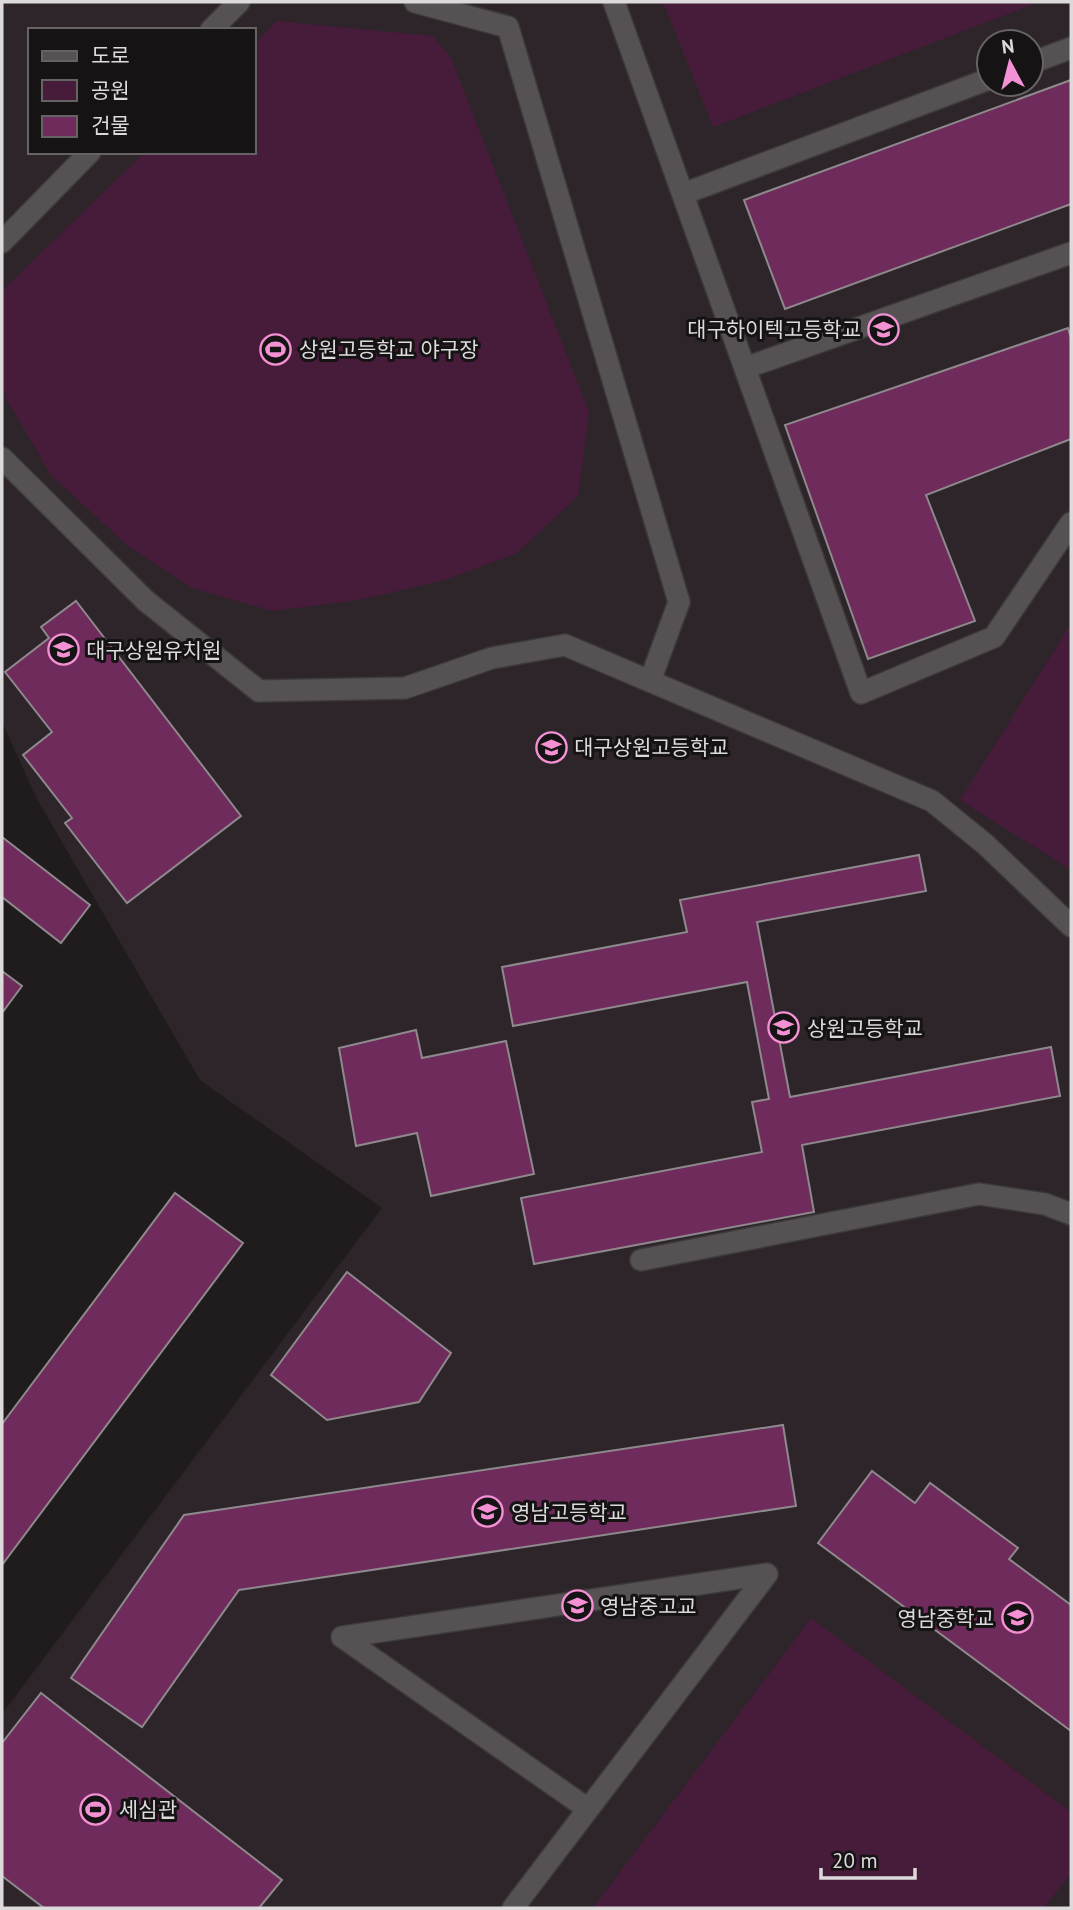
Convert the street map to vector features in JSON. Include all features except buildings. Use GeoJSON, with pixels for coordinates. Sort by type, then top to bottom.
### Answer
{"type":"FeatureCollection","features":[{"type":"Feature","properties":{"kind":"lane"},"geometry":{"type":"LineString","coordinates":[[213,28],[239,2]]}},
{"type":"Feature","properties":{"kind":"lane"},"geometry":{"type":"LineString","coordinates":[[415,2],[508,27],[678,601],[650,681]]}},
{"type":"Feature","properties":{"kind":"lane"},"geometry":{"type":"LineString","coordinates":[[614,2],[862,693],[994,637],[1071,523]]}},
{"type":"Feature","properties":{"kind":"lane"},"geometry":{"type":"LineString","coordinates":[[1045,58],[1071,48]]}},
{"type":"Feature","properties":{"kind":"lane"},"geometry":{"type":"LineString","coordinates":[[683,194],[975,84]]}},
{"type":"Feature","properties":{"kind":"lane"},"geometry":{"type":"LineString","coordinates":[[2,242],[88,154]]}},
{"type":"Feature","properties":{"kind":"lane"},"geometry":{"type":"LineString","coordinates":[[745,368],[1071,253]]}},
{"type":"Feature","properties":{"kind":"lane"},"geometry":{"type":"LineString","coordinates":[[2,457],[146,601],[258,691],[405,688],[492,658],[565,645],[932,801],[985,844],[1071,926]]}},
{"type":"Feature","properties":{"kind":"lane"},"geometry":{"type":"LineString","coordinates":[[641,1260],[979,1194],[1045,1204],[1071,1214]]}},
{"type":"Feature","properties":{"kind":"lane"},"geometry":{"type":"LineString","coordinates":[[513,1908],[767,1574],[342,1637],[588,1809]]}},
{"type":"Feature","properties":{"kind":"shaded area"},"geometry":{"type":"Polygon","coordinates":[[[2,2],[1071,2],[1071,1908],[2,1908],[2,1714],[382,1208],[200,1080],[37,799],[2,722],[2,2]]]}},
{"type":"Feature","properties":{"kind":"green space"},"geometry":{"type":"Polygon","coordinates":[[[663,2],[1039,2],[713,127],[663,2]]]}},
{"type":"Feature","properties":{"kind":"green space"},"geometry":{"type":"Polygon","coordinates":[[[276,21],[433,36],[451,58],[589,412],[578,496],[517,553],[445,580],[359,600],[272,611],[192,588],[128,546],[51,475],[7,400],[2,385],[2,291],[143,154],[256,154],[256,43],[276,21]]]}},
{"type":"Feature","properties":{"kind":"green space"},"geometry":{"type":"Polygon","coordinates":[[[1071,624],[1071,870],[960,800],[1071,624]]]}},
{"type":"Feature","properties":{"kind":"green space"},"geometry":{"type":"Polygon","coordinates":[[[811,1618],[1071,1812],[1071,1873],[1044,1908],[593,1908],[811,1618]]]}},
{"type":"Feature","properties":{"kind":"place","name":"대구하이텍고등학교"},"geometry":{"type":"Point","coordinates":[884,329]}},
{"type":"Feature","properties":{"kind":"place","name":"상원고등학교 야구장"},"geometry":{"type":"Point","coordinates":[276,349]}},
{"type":"Feature","properties":{"kind":"place","name":"대구상원유치원"},"geometry":{"type":"Point","coordinates":[63,650]}},
{"type":"Feature","properties":{"kind":"place","name":"대구상원고등학교"},"geometry":{"type":"Point","coordinates":[551,747]}},
{"type":"Feature","properties":{"kind":"place","name":"상원고등학교"},"geometry":{"type":"Point","coordinates":[784,1028]}},
{"type":"Feature","properties":{"kind":"place","name":"영남고등학교"},"geometry":{"type":"Point","coordinates":[488,1512]}},
{"type":"Feature","properties":{"kind":"place","name":"영남중고교"},"geometry":{"type":"Point","coordinates":[577,1606]}},
{"type":"Feature","properties":{"kind":"place","name":"영남중학교"},"geometry":{"type":"Point","coordinates":[1017,1618]}},
{"type":"Feature","properties":{"kind":"place","name":"세심관"},"geometry":{"type":"Point","coordinates":[96,1809]}}]}
